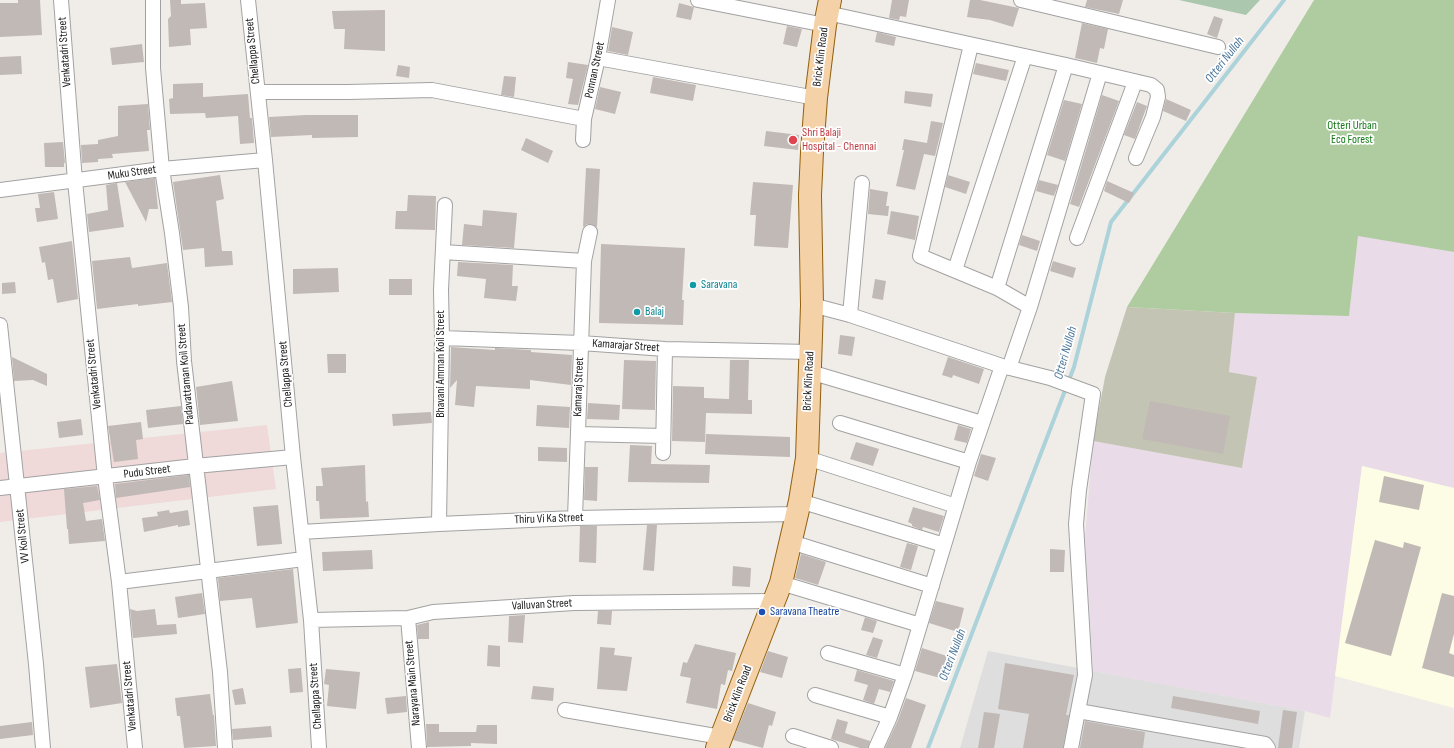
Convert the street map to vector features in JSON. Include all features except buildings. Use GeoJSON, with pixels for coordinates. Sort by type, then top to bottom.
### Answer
{"type":"FeatureCollection","features":[{"type":"Feature","properties":{"kind":"main road","name":"Brick Klin Road"},"geometry":{"type":"LineString","coordinates":[[719,743],[778,592],[799,507],[807,458],[807,413],[812,305],[810,195],[816,98],[827,13]]}},
{"type":"Feature","properties":{"kind":"street","name":"Venkatadri Street"},"geometry":{"type":"LineString","coordinates":[[61,0],[75,181],[105,477],[119,582],[135,748]]}},
{"type":"Feature","properties":{"kind":"street","name":"Padavattaman Koil Street"},"geometry":{"type":"LineString","coordinates":[[153,0],[153,68],[162,169],[181,307],[184,361],[195,466],[220,672],[225,748]]}},
{"type":"Feature","properties":{"kind":"street","name":"Chellappa Street"},"geometry":{"type":"LineString","coordinates":[[248,0],[311,620],[319,748]]}},
{"type":"Feature","properties":{"kind":"street","name":"Ponnan Street"},"geometry":{"type":"LineString","coordinates":[[583,140],[584,120],[598,58],[608,0]]}},
{"type":"Feature","properties":{"kind":"street"},"geometry":{"type":"LineString","coordinates":[[698,0],[827,13],[1151,85],[1157,90],[1158,97],[1153,117],[1136,158]]}},
{"type":"Feature","properties":{"kind":"street"},"geometry":{"type":"LineString","coordinates":[[1021,0],[1218,47]]}},
{"type":"Feature","properties":{"kind":"street"},"geometry":{"type":"LineString","coordinates":[[971,45],[920,256],[997,288],[1030,307]]}},
{"type":"Feature","properties":{"kind":"street"},"geometry":{"type":"LineString","coordinates":[[955,270],[1025,56]]}},
{"type":"Feature","properties":{"kind":"street"},"geometry":{"type":"LineString","coordinates":[[598,58],[816,98]]}},
{"type":"Feature","properties":{"kind":"street"},"geometry":{"type":"LineString","coordinates":[[997,288],[1066,65]]}},
{"type":"Feature","properties":{"kind":"street"},"geometry":{"type":"LineString","coordinates":[[876,748],[890,717],[905,675],[982,423],[1030,307],[1100,73]]}},
{"type":"Feature","properties":{"kind":"street"},"geometry":{"type":"LineString","coordinates":[[1077,238],[1135,82]]}},
{"type":"Feature","properties":{"kind":"street"},"geometry":{"type":"LineString","coordinates":[[258,92],[432,90],[584,120]]}},
{"type":"Feature","properties":{"kind":"street","name":"Muku Street"},"geometry":{"type":"LineString","coordinates":[[0,190],[162,169],[265,160]]}},
{"type":"Feature","properties":{"kind":"street"},"geometry":{"type":"LineString","coordinates":[[850,314],[862,183]]}},
{"type":"Feature","properties":{"kind":"street","name":"Bhavani Amman Koil Street"},"geometry":{"type":"LineString","coordinates":[[439,524],[442,338],[441,290],[446,205]]}},
{"type":"Feature","properties":{"kind":"street","name":"Kamaraj Street"},"geometry":{"type":"LineString","coordinates":[[575,518],[584,261],[590,232]]}},
{"type":"Feature","properties":{"kind":"street"},"geometry":{"type":"LineString","coordinates":[[443,252],[584,261]]}},
{"type":"Feature","properties":{"kind":"street"},"geometry":{"type":"LineString","coordinates":[[812,305],[850,314],[1006,367],[1050,378],[1093,394],[1079,490],[1076,524],[1085,675],[1071,748]]}},
{"type":"Feature","properties":{"kind":"street","name":"VV Koil Street"},"geometry":{"type":"LineString","coordinates":[[0,325],[36,664],[43,748]]}},
{"type":"Feature","properties":{"kind":"street","name":"Kamarajar Street"},"geometry":{"type":"LineString","coordinates":[[442,338],[580,343],[810,362],[982,423]]}},
{"type":"Feature","properties":{"kind":"street"},"geometry":{"type":"LineString","coordinates":[[663,452],[665,349]]}},
{"type":"Feature","properties":{"kind":"street"},"geometry":{"type":"LineString","coordinates":[[840,423],[969,462]]}},
{"type":"Feature","properties":{"kind":"street"},"geometry":{"type":"LineString","coordinates":[[578,434],[663,436]]}},
{"type":"Feature","properties":{"kind":"street","name":"Pudu Street"},"geometry":{"type":"LineString","coordinates":[[0,488],[195,466],[294,457]]}},
{"type":"Feature","properties":{"kind":"street"},"geometry":{"type":"LineString","coordinates":[[807,458],[956,506]]}},
{"type":"Feature","properties":{"kind":"street","name":"Thiru Vi Ka Street"},"geometry":{"type":"LineString","coordinates":[[301,532],[799,507],[944,545]]}},
{"type":"Feature","properties":{"kind":"street"},"geometry":{"type":"LineString","coordinates":[[791,542],[932,586]]}},
{"type":"Feature","properties":{"kind":"street"},"geometry":{"type":"LineString","coordinates":[[119,582],[304,559]]}},
{"type":"Feature","properties":{"kind":"street","name":"Valluvan Street"},"geometry":{"type":"LineString","coordinates":[[311,620],[408,618],[433,612],[778,592],[920,625]]}},
{"type":"Feature","properties":{"kind":"street","name":"Narayana Main Street"},"geometry":{"type":"LineString","coordinates":[[408,618],[419,748]]}},
{"type":"Feature","properties":{"kind":"street"},"geometry":{"type":"LineString","coordinates":[[828,653],[905,675]]}},
{"type":"Feature","properties":{"kind":"street"},"geometry":{"type":"LineString","coordinates":[[815,695],[890,717]]}},
{"type":"Feature","properties":{"kind":"street"},"geometry":{"type":"LineString","coordinates":[[565,710],[719,743]]}},
{"type":"Feature","properties":{"kind":"street"},"geometry":{"type":"LineString","coordinates":[[1078,711],[1265,744],[1268,748]]}},
{"type":"Feature","properties":{"kind":"street"},"geometry":{"type":"LineString","coordinates":[[793,736],[832,748]]}},
{"type":"Feature","properties":{"kind":"shaded area"},"geometry":{"type":"Polygon","coordinates":[[[1179,0],[1260,0],[1246,15],[1179,0]]]}},
{"type":"Feature","properties":{"kind":"shaded area"},"geometry":{"type":"Polygon","coordinates":[[[1358,235],[1454,252],[1454,488],[1362,466],[1330,718],[1305,711],[1093,671],[1085,537],[1093,441],[1242,468],[1257,377],[1229,372],[1235,313],[1349,316],[1358,235]]]}},
{"type":"Feature","properties":{"kind":"shaded area"},"geometry":{"type":"Polygon","coordinates":[[[1127,307],[1235,313],[1229,372],[1257,377],[1242,468],[1093,441],[1105,377],[1127,307]]]}},
{"type":"Feature","properties":{"kind":"shaded area"},"geometry":{"type":"Polygon","coordinates":[[[267,425],[276,489],[0,522],[0,453],[267,425]]]}},
{"type":"Feature","properties":{"kind":"shaded area"},"geometry":{"type":"Polygon","coordinates":[[[1362,466],[1454,488],[1454,708],[1335,676],[1362,466]]]}},
{"type":"Feature","properties":{"kind":"shaded area"},"geometry":{"type":"Polygon","coordinates":[[[988,651],[1305,711],[1299,748],[960,748],[988,651]]]}},
{"type":"Feature","properties":{"kind":"green space","name":"Otteri Urban Eco Forest"},"geometry":{"type":"Polygon","coordinates":[[[1314,0],[1454,0],[1454,252],[1358,236],[1349,316],[1235,313],[1127,307],[1314,0]]]}},
{"type":"Feature","properties":{"kind":"waterway","name":"Otteri Nullah"},"geometry":{"type":"LineString","coordinates":[[928,748],[1074,367],[1111,222],[1284,0]]}},
{"type":"Feature","properties":{"kind":"place","name":"Shri Balaji Hospital - Chennai"},"geometry":{"type":"Point","coordinates":[793,140]}},
{"type":"Feature","properties":{"kind":"place","name":"Saravana"},"geometry":{"type":"Point","coordinates":[693,285]}},
{"type":"Feature","properties":{"kind":"place","name":"Balaj"},"geometry":{"type":"Point","coordinates":[637,312]}},
{"type":"Feature","properties":{"kind":"place","name":"Saravana Theatre"},"geometry":{"type":"Point","coordinates":[762,612]}}]}
